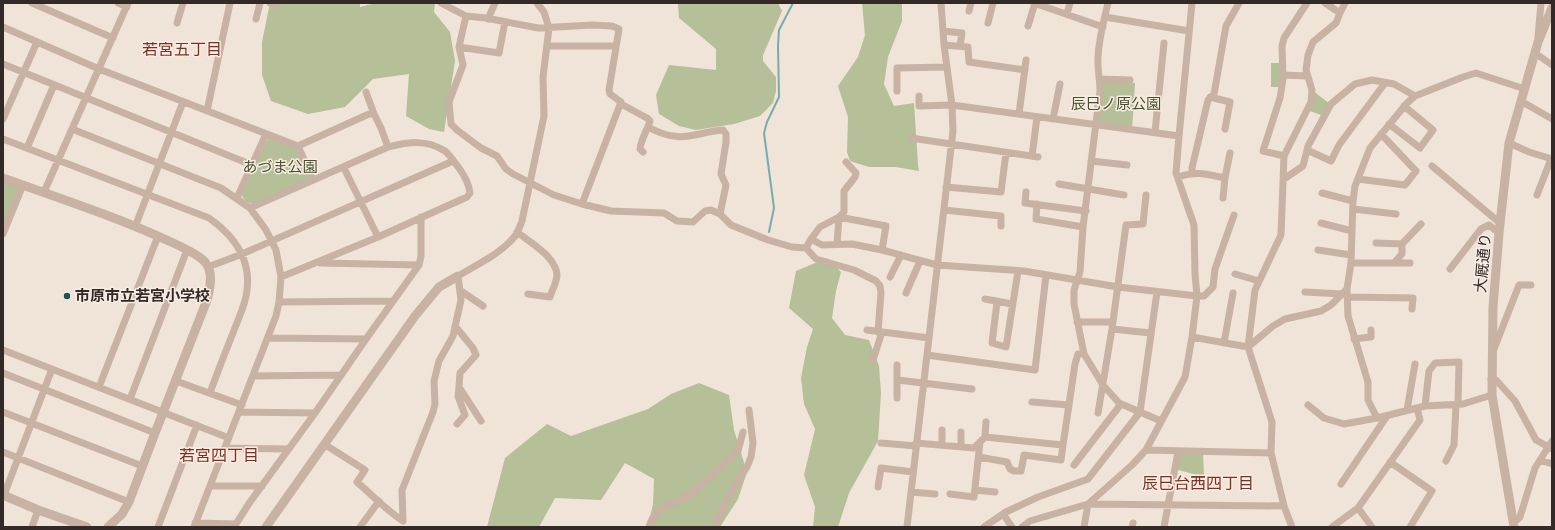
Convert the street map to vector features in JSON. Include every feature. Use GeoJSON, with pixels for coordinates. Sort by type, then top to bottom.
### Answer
{"type":"FeatureCollection","features":[{"type":"Feature","properties":{"kind":"street"},"geometry":{"type":"LineString","coordinates":[[32,3],[113,38]]}},
{"type":"Feature","properties":{"kind":"street"},"geometry":{"type":"LineString","coordinates":[[44,192],[128,5],[118,3]]}},
{"type":"Feature","properties":{"kind":"street"},"geometry":{"type":"LineString","coordinates":[[177,23],[183,3]]}},
{"type":"Feature","properties":{"kind":"street"},"geometry":{"type":"LineString","coordinates":[[207,111],[230,3]]}},
{"type":"Feature","properties":{"kind":"street"},"geometry":{"type":"LineString","coordinates":[[256,19],[260,3]]}},
{"type":"Feature","properties":{"kind":"street"},"geometry":{"type":"LineString","coordinates":[[270,3],[278,3]]}},
{"type":"Feature","properties":{"kind":"street"},"geometry":{"type":"LineString","coordinates":[[441,3],[466,16],[538,28],[592,25],[612,26],[618,29],[609,90],[610,94],[619,100],[621,104],[650,121],[640,143],[640,149],[643,152]]}},
{"type":"Feature","properties":{"kind":"street"},"geometry":{"type":"LineString","coordinates":[[488,19],[495,3]]}},
{"type":"Feature","properties":{"kind":"street"},"geometry":{"type":"LineString","coordinates":[[266,527],[430,296],[439,287],[487,259],[507,244],[522,221],[544,116],[543,77],[549,28],[544,12],[537,3]]}},
{"type":"Feature","properties":{"kind":"street"},"geometry":{"type":"LineString","coordinates":[[907,527],[953,131],[952,105],[944,45],[941,3]]}},
{"type":"Feature","properties":{"kind":"street"},"geometry":{"type":"LineString","coordinates":[[969,11],[971,3]]}},
{"type":"Feature","properties":{"kind":"street"},"geometry":{"type":"LineString","coordinates":[[988,23],[993,3]]}},
{"type":"Feature","properties":{"kind":"street"},"geometry":{"type":"LineString","coordinates":[[1028,26],[1034,3],[1103,26]]}},
{"type":"Feature","properties":{"kind":"street"},"geometry":{"type":"LineString","coordinates":[[1067,14],[1070,3]]}},
{"type":"Feature","properties":{"kind":"street"},"geometry":{"type":"LineString","coordinates":[[1108,3],[1098,62],[1100,79],[1083,227],[1080,272],[1074,290],[1074,304],[1084,354],[1103,385],[1119,403],[1160,421]]}},
{"type":"Feature","properties":{"kind":"street"},"geometry":{"type":"LineString","coordinates":[[1089,527],[1084,527],[1088,504],[1132,466],[1146,450],[1160,421],[1185,377],[1192,337],[1196,296],[1194,225],[1176,173],[1178,136],[1192,3]]}},
{"type":"Feature","properties":{"kind":"street"},"geometry":{"type":"LineString","coordinates":[[1192,173],[1208,100],[1214,94],[1226,26],[1239,3]]}},
{"type":"Feature","properties":{"kind":"street"},"geometry":{"type":"LineString","coordinates":[[1284,156],[1263,151],[1280,98],[1283,75],[1282,46],[1284,38],[1307,3]]}},
{"type":"Feature","properties":{"kind":"street"},"geometry":{"type":"LineString","coordinates":[[1325,3],[1340,13]]}},
{"type":"Feature","properties":{"kind":"street"},"geometry":{"type":"LineString","coordinates":[[1292,527],[1284,506],[1270,453],[1272,422],[1248,347],[1255,290],[1281,235],[1284,156],[1311,102],[1312,90],[1306,61],[1313,42],[1336,23],[1345,3]]}},
{"type":"Feature","properties":{"kind":"street"},"geometry":{"type":"LineString","coordinates":[[1538,42],[1541,3]]}},
{"type":"Feature","properties":{"kind":"street","name":"大厩通り"},"geometry":{"type":"LineString","coordinates":[[1513,525],[1492,395],[1493,307],[1499,233],[1509,143],[1538,42],[1552,8]]}},
{"type":"Feature","properties":{"kind":"street"},"geometry":{"type":"LineString","coordinates":[[466,16],[459,47],[463,65],[449,102],[451,124],[457,130],[481,148],[497,156],[506,169],[513,174],[554,194],[582,204],[611,211],[664,213],[677,221],[693,222],[705,211],[711,210],[720,214],[731,225],[768,240],[792,247],[806,248],[816,259],[854,270],[876,281],[880,286],[881,293],[880,332],[873,360]]}},
{"type":"Feature","properties":{"kind":"street"},"geometry":{"type":"LineString","coordinates":[[1105,18],[1189,31]]}},
{"type":"Feature","properties":{"kind":"street"},"geometry":{"type":"LineString","coordinates":[[459,47],[499,53],[505,22]]}},
{"type":"Feature","properties":{"kind":"street"},"geometry":{"type":"LineString","coordinates":[[3,27],[99,69],[298,146],[314,180]]}},
{"type":"Feature","properties":{"kind":"street"},"geometry":{"type":"LineString","coordinates":[[943,31],[962,33],[960,46]]}},
{"type":"Feature","properties":{"kind":"street"},"geometry":{"type":"LineString","coordinates":[[3,119],[37,42]]}},
{"type":"Feature","properties":{"kind":"street"},"geometry":{"type":"LineString","coordinates":[[1155,132],[1164,43]]}},
{"type":"Feature","properties":{"kind":"street"},"geometry":{"type":"LineString","coordinates":[[944,45],[968,47],[969,62],[1025,70]]}},
{"type":"Feature","properties":{"kind":"street"},"geometry":{"type":"LineString","coordinates":[[547,46],[616,46]]}},
{"type":"Feature","properties":{"kind":"street"},"geometry":{"type":"LineString","coordinates":[[1535,53],[1552,65]]}},
{"type":"Feature","properties":{"kind":"street"},"geometry":{"type":"LineString","coordinates":[[1019,114],[1026,60]]}},
{"type":"Feature","properties":{"kind":"street"},"geometry":{"type":"LineString","coordinates":[[3,64],[252,165]]}},
{"type":"Feature","properties":{"kind":"street"},"geometry":{"type":"LineString","coordinates":[[897,91],[897,68],[947,67]]}},
{"type":"Feature","properties":{"kind":"street"},"geometry":{"type":"LineString","coordinates":[[1377,418],[1368,400],[1368,382],[1348,316],[1345,293],[1351,259],[1353,205],[1358,180],[1366,156],[1370,148],[1389,124],[1404,106],[1415,96],[1464,76],[1476,73],[1525,89]]}},
{"type":"Feature","properties":{"kind":"street"},"geometry":{"type":"LineString","coordinates":[[1283,75],[1308,76]]}},
{"type":"Feature","properties":{"kind":"street"},"geometry":{"type":"LineString","coordinates":[[1100,79],[1130,80]]}},
{"type":"Feature","properties":{"kind":"street"},"geometry":{"type":"LineString","coordinates":[[1284,179],[1303,166],[1307,150],[1330,104],[1355,84],[1372,80],[1394,84],[1415,96]]}},
{"type":"Feature","properties":{"kind":"street"},"geometry":{"type":"LineString","coordinates":[[1307,150],[1331,161],[1339,145],[1385,83]]}},
{"type":"Feature","properties":{"kind":"street"},"geometry":{"type":"LineString","coordinates":[[1053,119],[1060,84]]}},
{"type":"Feature","properties":{"kind":"street"},"geometry":{"type":"LineString","coordinates":[[27,148],[54,85]]}},
{"type":"Feature","properties":{"kind":"street"},"geometry":{"type":"LineString","coordinates":[[366,92],[388,148]]}},
{"type":"Feature","properties":{"kind":"street"},"geometry":{"type":"LineString","coordinates":[[919,96],[919,106],[952,105],[1178,136]]}},
{"type":"Feature","properties":{"kind":"street"},"geometry":{"type":"LineString","coordinates":[[1210,97],[1230,102],[1225,129]]}},
{"type":"Feature","properties":{"kind":"street"},"geometry":{"type":"LineString","coordinates":[[1521,101],[1552,119]]}},
{"type":"Feature","properties":{"kind":"street"},"geometry":{"type":"LineString","coordinates":[[135,227],[183,102]]}},
{"type":"Feature","properties":{"kind":"street"},"geometry":{"type":"LineString","coordinates":[[582,204],[621,104]]}},
{"type":"Feature","properties":{"kind":"street"},"geometry":{"type":"LineString","coordinates":[[1389,124],[1420,148],[1433,130],[1404,106]]}},
{"type":"Feature","properties":{"kind":"street"},"geometry":{"type":"LineString","coordinates":[[298,146],[369,114],[374,114]]}},
{"type":"Feature","properties":{"kind":"street"},"geometry":{"type":"LineString","coordinates":[[911,138],[1035,156],[1037,117]]}},
{"type":"Feature","properties":{"kind":"street"},"geometry":{"type":"LineString","coordinates":[[648,127],[661,133],[679,137],[696,136],[723,130],[726,134],[726,142],[720,174],[726,185],[720,214]]}},
{"type":"Feature","properties":{"kind":"street"},"geometry":{"type":"LineString","coordinates":[[72,129],[221,188],[250,208],[266,230],[276,250],[281,277],[279,302],[269,338],[194,525],[235,526],[419,265],[421,256],[421,217]]}},
{"type":"Feature","properties":{"kind":"street"},"geometry":{"type":"LineString","coordinates":[[237,198],[266,134]]}},
{"type":"Feature","properties":{"kind":"street"},"geometry":{"type":"LineString","coordinates":[[1358,180],[1405,185],[1416,171],[1381,134]]}},
{"type":"Feature","properties":{"kind":"street"},"geometry":{"type":"LineString","coordinates":[[3,139],[209,218],[228,233],[242,254],[246,268],[248,289],[243,308],[210,393]]}},
{"type":"Feature","properties":{"kind":"street"},"geometry":{"type":"LineString","coordinates":[[250,208],[388,148],[407,142],[420,142],[446,152],[464,175],[470,193],[467,197],[318,263],[281,277]]}},
{"type":"Feature","properties":{"kind":"street"},"geometry":{"type":"LineString","coordinates":[[1509,143],[1529,152],[1551,159],[1537,195]]}},
{"type":"Feature","properties":{"kind":"street"},"geometry":{"type":"LineString","coordinates":[[946,187],[1001,192],[1006,153]]}},
{"type":"Feature","properties":{"kind":"street"},"geometry":{"type":"LineString","coordinates":[[1223,198],[1230,153]]}},
{"type":"Feature","properties":{"kind":"street"},"geometry":{"type":"LineString","coordinates":[[208,267],[242,254],[453,161]]}},
{"type":"Feature","properties":{"kind":"street"},"geometry":{"type":"LineString","coordinates":[[1091,161],[1127,165]]}},
{"type":"Feature","properties":{"kind":"street"},"geometry":{"type":"LineString","coordinates":[[806,248],[820,227],[839,217],[844,212],[844,192],[855,177],[856,173],[846,162]]}},
{"type":"Feature","properties":{"kind":"street"},"geometry":{"type":"LineString","coordinates":[[1432,166],[1500,223]]}},
{"type":"Feature","properties":{"kind":"street"},"geometry":{"type":"LineString","coordinates":[[344,168],[378,237]]}},
{"type":"Feature","properties":{"kind":"street"},"geometry":{"type":"LineString","coordinates":[[1178,177],[1192,173],[1225,178]]}},
{"type":"Feature","properties":{"kind":"street"},"geometry":{"type":"LineString","coordinates":[[3,178],[44,192],[158,236],[187,250],[205,262],[208,267],[211,283],[207,300],[176,381],[129,502],[122,514],[108,527]]}},
{"type":"Feature","properties":{"kind":"street"},"geometry":{"type":"LineString","coordinates":[[1059,184],[1124,195]]}},
{"type":"Feature","properties":{"kind":"street"},"geometry":{"type":"LineString","coordinates":[[3,234],[23,185]]}},
{"type":"Feature","properties":{"kind":"street"},"geometry":{"type":"LineString","coordinates":[[1026,192],[1025,203],[1086,211]]}},
{"type":"Feature","properties":{"kind":"street"},"geometry":{"type":"LineString","coordinates":[[1322,193],[1353,205],[1396,214]]}},
{"type":"Feature","properties":{"kind":"street"},"geometry":{"type":"LineString","coordinates":[[1098,413],[1118,287],[1126,225],[1143,224],[1146,195]]}},
{"type":"Feature","properties":{"kind":"street"},"geometry":{"type":"LineString","coordinates":[[1037,204],[1036,220],[1083,227]]}},
{"type":"Feature","properties":{"kind":"street"},"geometry":{"type":"LineString","coordinates":[[944,210],[1001,216],[1001,226]]}},
{"type":"Feature","properties":{"kind":"street"},"geometry":{"type":"LineString","coordinates":[[812,240],[822,245],[852,244],[882,250],[937,265],[1018,271],[1118,287],[1204,296],[1212,287],[1215,269],[1234,215]]}},
{"type":"Feature","properties":{"kind":"street"},"geometry":{"type":"LineString","coordinates":[[837,244],[839,217]]}},
{"type":"Feature","properties":{"kind":"street"},"geometry":{"type":"LineString","coordinates":[[839,217],[886,226],[882,250]]}},
{"type":"Feature","properties":{"kind":"street"},"geometry":{"type":"LineString","coordinates":[[1321,223],[1352,230]]}},
{"type":"Feature","properties":{"kind":"street"},"geometry":{"type":"LineString","coordinates":[[1394,263],[1402,254],[1402,244],[1421,224]]}},
{"type":"Feature","properties":{"kind":"street"},"geometry":{"type":"LineString","coordinates":[[1450,269],[1481,229],[1489,225],[1499,233]]}},
{"type":"Feature","properties":{"kind":"street"},"geometry":{"type":"LineString","coordinates":[[516,232],[535,245],[548,258],[554,265],[557,276],[550,297],[528,294]]}},
{"type":"Feature","properties":{"kind":"street"},"geometry":{"type":"LineString","coordinates":[[99,387],[158,236]]}},
{"type":"Feature","properties":{"kind":"street"},"geometry":{"type":"LineString","coordinates":[[1376,243],[1402,244]]}},
{"type":"Feature","properties":{"kind":"street"},"geometry":{"type":"LineString","coordinates":[[130,399],[187,250]]}},
{"type":"Feature","properties":{"kind":"street"},"geometry":{"type":"LineString","coordinates":[[1318,250],[1351,259],[1410,263]]}},
{"type":"Feature","properties":{"kind":"street"},"geometry":{"type":"LineString","coordinates":[[890,277],[901,255]]}},
{"type":"Feature","properties":{"kind":"street"},"geometry":{"type":"LineString","coordinates":[[906,293],[920,261]]}},
{"type":"Feature","properties":{"kind":"street"},"geometry":{"type":"LineString","coordinates":[[318,263],[419,265]]}},
{"type":"Feature","properties":{"kind":"street"},"geometry":{"type":"LineString","coordinates":[[997,302],[992,343],[1006,347],[1018,271]]}},
{"type":"Feature","properties":{"kind":"street"},"geometry":{"type":"LineString","coordinates":[[1235,274],[1259,281]]}},
{"type":"Feature","properties":{"kind":"street"},"geometry":{"type":"LineString","coordinates":[[926,355],[1035,370],[1046,275]]}},
{"type":"Feature","properties":{"kind":"street"},"geometry":{"type":"LineString","coordinates":[[324,444],[365,470],[357,482],[389,512],[403,521],[402,490],[433,412],[435,404],[434,381],[439,361],[450,344],[461,300],[458,276]]}},
{"type":"Feature","properties":{"kind":"street"},"geometry":{"type":"LineString","coordinates":[[1492,355],[1520,285],[1531,285]]}},
{"type":"Feature","properties":{"kind":"street"},"geometry":{"type":"LineString","coordinates":[[461,291],[483,306]]}},
{"type":"Feature","properties":{"kind":"street"},"geometry":{"type":"LineString","coordinates":[[984,527],[1003,514],[1038,498],[1088,479],[1140,412],[1157,292]]}},
{"type":"Feature","properties":{"kind":"street"},"geometry":{"type":"LineString","coordinates":[[1305,292],[1345,293],[1413,298],[1412,309]]}},
{"type":"Feature","properties":{"kind":"street"},"geometry":{"type":"LineString","coordinates":[[1224,343],[1233,293]]}},
{"type":"Feature","properties":{"kind":"street"},"geometry":{"type":"LineString","coordinates":[[1192,337],[1248,347],[1273,326],[1285,319],[1321,311],[1345,293]]}},
{"type":"Feature","properties":{"kind":"street"},"geometry":{"type":"LineString","coordinates":[[985,299],[1012,304]]}},
{"type":"Feature","properties":{"kind":"street"},"geometry":{"type":"LineString","coordinates":[[279,302],[393,302]]}},
{"type":"Feature","properties":{"kind":"street"},"geometry":{"type":"LineString","coordinates":[[1077,322],[1151,333]]}},
{"type":"Feature","properties":{"kind":"street"},"geometry":{"type":"LineString","coordinates":[[455,326],[473,348],[476,356],[460,373],[458,396],[465,415],[457,424]]}},
{"type":"Feature","properties":{"kind":"street"},"geometry":{"type":"LineString","coordinates":[[868,330],[929,338]]}},
{"type":"Feature","properties":{"kind":"street"},"geometry":{"type":"LineString","coordinates":[[1354,339],[1371,337],[1371,330]]}},
{"type":"Feature","properties":{"kind":"street"},"geometry":{"type":"LineString","coordinates":[[269,338],[366,339]]}},
{"type":"Feature","properties":{"kind":"street"},"geometry":{"type":"LineString","coordinates":[[3,350],[229,438]]}},
{"type":"Feature","properties":{"kind":"street"},"geometry":{"type":"LineString","coordinates":[[978,457],[1007,462],[1010,469],[1014,471],[1021,471],[1024,455],[1061,460],[1075,364],[1078,354],[1084,354]]}},
{"type":"Feature","properties":{"kind":"street"},"geometry":{"type":"LineString","coordinates":[[1425,406],[1429,371],[1435,363],[1459,362],[1454,445],[1446,461]]}},
{"type":"Feature","properties":{"kind":"street"},"geometry":{"type":"LineString","coordinates":[[1407,410],[1415,364]]}},
{"type":"Feature","properties":{"kind":"street"},"geometry":{"type":"LineString","coordinates":[[897,365],[897,398]]}},
{"type":"Feature","properties":{"kind":"street"},"geometry":{"type":"LineString","coordinates":[[52,369],[3,495],[38,510],[88,527]]}},
{"type":"Feature","properties":{"kind":"street"},"geometry":{"type":"LineString","coordinates":[[3,373],[155,433]]}},
{"type":"Feature","properties":{"kind":"street"},"geometry":{"type":"LineString","coordinates":[[254,376],[341,375]]}},
{"type":"Feature","properties":{"kind":"street"},"geometry":{"type":"LineString","coordinates":[[1491,379],[1496,380],[1515,401],[1536,440],[1551,446],[1535,468],[1520,517],[1513,525]]}},
{"type":"Feature","properties":{"kind":"street"},"geometry":{"type":"LineString","coordinates":[[898,380],[972,389]]}},
{"type":"Feature","properties":{"kind":"street"},"geometry":{"type":"LineString","coordinates":[[176,381],[210,393],[241,409],[315,413]]}},
{"type":"Feature","properties":{"kind":"street"},"geometry":{"type":"LineString","coordinates":[[459,387],[481,421]]}},
{"type":"Feature","properties":{"kind":"street"},"geometry":{"type":"LineString","coordinates":[[1308,405],[1324,418],[1344,424],[1377,418],[1425,406],[1463,404],[1492,395]]}},
{"type":"Feature","properties":{"kind":"street"},"geometry":{"type":"LineString","coordinates":[[1032,402],[1069,406]]}},
{"type":"Feature","properties":{"kind":"street"},"geometry":{"type":"LineString","coordinates":[[1074,465],[1121,404]]}},
{"type":"Feature","properties":{"kind":"street"},"geometry":{"type":"LineString","coordinates":[[1332,527],[1358,508],[1420,420],[1417,408]]}},
{"type":"Feature","properties":{"kind":"street"},"geometry":{"type":"LineString","coordinates":[[715,527],[727,499],[747,467],[751,457],[753,443],[749,410]]}},
{"type":"Feature","properties":{"kind":"street"},"geometry":{"type":"LineString","coordinates":[[3,412],[142,466]]}},
{"type":"Feature","properties":{"kind":"street"},"geometry":{"type":"LineString","coordinates":[[1341,484],[1386,416]]}},
{"type":"Feature","properties":{"kind":"street"},"geometry":{"type":"LineString","coordinates":[[950,494],[974,497],[978,457],[986,422]]}},
{"type":"Feature","properties":{"kind":"street"},"geometry":{"type":"LineString","coordinates":[[158,527],[197,425]]}},
{"type":"Feature","properties":{"kind":"street"},"geometry":{"type":"LineString","coordinates":[[942,430],[942,445]]}},
{"type":"Feature","properties":{"kind":"street"},"geometry":{"type":"LineString","coordinates":[[649,527],[656,512],[663,506],[683,499],[691,494],[738,451],[743,432]]}},
{"type":"Feature","properties":{"kind":"street"},"geometry":{"type":"LineString","coordinates":[[961,432],[961,447]]}},
{"type":"Feature","properties":{"kind":"street"},"geometry":{"type":"LineString","coordinates":[[881,443],[942,445],[974,448],[983,439],[1063,445]]}},
{"type":"Feature","properties":{"kind":"street"},"geometry":{"type":"LineString","coordinates":[[226,448],[288,449]]}},
{"type":"Feature","properties":{"kind":"street"},"geometry":{"type":"LineString","coordinates":[[1146,450],[1178,452],[1270,453]]}},
{"type":"Feature","properties":{"kind":"street"},"geometry":{"type":"LineString","coordinates":[[3,452],[129,502]]}},
{"type":"Feature","properties":{"kind":"street"},"geometry":{"type":"LineString","coordinates":[[1164,527],[1178,452]]}},
{"type":"Feature","properties":{"kind":"street"},"geometry":{"type":"LineString","coordinates":[[1540,460],[1552,464]]}},
{"type":"Feature","properties":{"kind":"street"},"geometry":{"type":"LineString","coordinates":[[1390,462],[1432,491],[1410,527]]}},
{"type":"Feature","properties":{"kind":"street"},"geometry":{"type":"LineString","coordinates":[[878,487],[882,468],[913,472]]}},
{"type":"Feature","properties":{"kind":"street"},"geometry":{"type":"LineString","coordinates":[[210,486],[262,486]]}},
{"type":"Feature","properties":{"kind":"street"},"geometry":{"type":"LineString","coordinates":[[974,490],[995,492]]}},
{"type":"Feature","properties":{"kind":"street"},"geometry":{"type":"LineString","coordinates":[[911,492],[935,494]]}},
{"type":"Feature","properties":{"kind":"street"},"geometry":{"type":"LineString","coordinates":[[360,527],[379,501]]}},
{"type":"Feature","properties":{"kind":"street"},"geometry":{"type":"LineString","coordinates":[[1022,527],[1030,522],[1088,504],[1284,506]]}},
{"type":"Feature","properties":{"kind":"street"},"geometry":{"type":"LineString","coordinates":[[1358,508],[1372,527]]}},
{"type":"Feature","properties":{"kind":"street"},"geometry":{"type":"LineString","coordinates":[[32,527],[38,510]]}},
{"type":"Feature","properties":{"kind":"street"},"geometry":{"type":"LineString","coordinates":[[1003,514],[1012,527]]}},
{"type":"Feature","properties":{"kind":"green space"},"geometry":{"type":"Polygon","coordinates":[[[270,3],[360,3],[360,7],[375,3],[435,3],[434,12],[450,32],[455,61],[444,132],[429,129],[406,116],[409,74],[373,79],[345,107],[308,114],[271,101],[262,75],[262,42],[270,3]]]}},
{"type":"Feature","properties":{"kind":"green space"},"geometry":{"type":"Polygon","coordinates":[[[678,3],[778,3],[782,11],[763,55],[763,61],[776,77],[776,91],[773,103],[760,116],[734,124],[696,130],[679,126],[659,114],[656,95],[669,65],[716,70],[716,49],[679,18],[678,3]]]}},
{"type":"Feature","properties":{"kind":"green space"},"geometry":{"type":"Polygon","coordinates":[[[862,3],[902,3],[902,21],[888,57],[884,84],[894,106],[914,103],[919,171],[896,167],[869,167],[850,161],[847,152],[848,117],[838,86],[858,57],[865,35],[862,3]]]}},
{"type":"Feature","properties":{"kind":"green space"},"geometry":{"type":"Polygon","coordinates":[[[1271,63],[1283,63],[1282,87],[1271,87],[1271,63]]]}},
{"type":"Feature","properties":{"kind":"green space","name":"辰巳ノ原公園"},"geometry":{"type":"Polygon","coordinates":[[[1100,79],[1135,83],[1132,130],[1095,125],[1100,79]]]}},
{"type":"Feature","properties":{"kind":"green space"},"geometry":{"type":"Polygon","coordinates":[[[1312,90],[1330,104],[1324,116],[1307,110],[1312,90]]]}},
{"type":"Feature","properties":{"kind":"green space","name":"あづま公園"},"geometry":{"type":"Polygon","coordinates":[[[270,138],[296,148],[309,178],[308,180],[251,204],[244,200],[242,194],[267,140],[270,138]]]}},
{"type":"Feature","properties":{"kind":"green space"},"geometry":{"type":"Polygon","coordinates":[[[3,178],[23,185],[3,234],[3,178]]]}},
{"type":"Feature","properties":{"kind":"green space"},"geometry":{"type":"Polygon","coordinates":[[[827,258],[841,272],[836,291],[832,318],[845,335],[869,340],[879,366],[881,393],[878,441],[849,493],[838,527],[813,527],[815,507],[804,475],[815,429],[804,404],[801,378],[807,347],[813,329],[789,308],[796,271],[827,258]]]}},
{"type":"Feature","properties":{"kind":"green space"},"geometry":{"type":"Polygon","coordinates":[[[699,383],[729,395],[734,430],[747,472],[738,499],[720,527],[648,527],[653,504],[654,479],[625,463],[601,500],[555,498],[539,527],[487,527],[505,458],[547,424],[571,436],[648,409],[671,394],[699,383]]]}},
{"type":"Feature","properties":{"kind":"green space"},"geometry":{"type":"Polygon","coordinates":[[[1178,452],[1203,452],[1204,477],[1175,469],[1178,452]]]}},
{"type":"Feature","properties":{"kind":"waterway"},"geometry":{"type":"LineString","coordinates":[[769,232],[774,208],[764,133],[767,122],[779,97],[779,30],[793,3]]}},
{"type":"Feature","properties":{"kind":"place","name":"市原市立若宮小学校"},"geometry":{"type":"Point","coordinates":[67,296]}},
{"type":"Feature","properties":{"kind":"district","name":"若宮五丁目"},"geometry":{"type":"Point","coordinates":[182,49]}},
{"type":"Feature","properties":{"kind":"district","name":"若宮四丁目"},"geometry":{"type":"Point","coordinates":[219,455]}},
{"type":"Feature","properties":{"kind":"district","name":"辰巳台西四丁目"},"geometry":{"type":"Point","coordinates":[1198,483]}}]}
